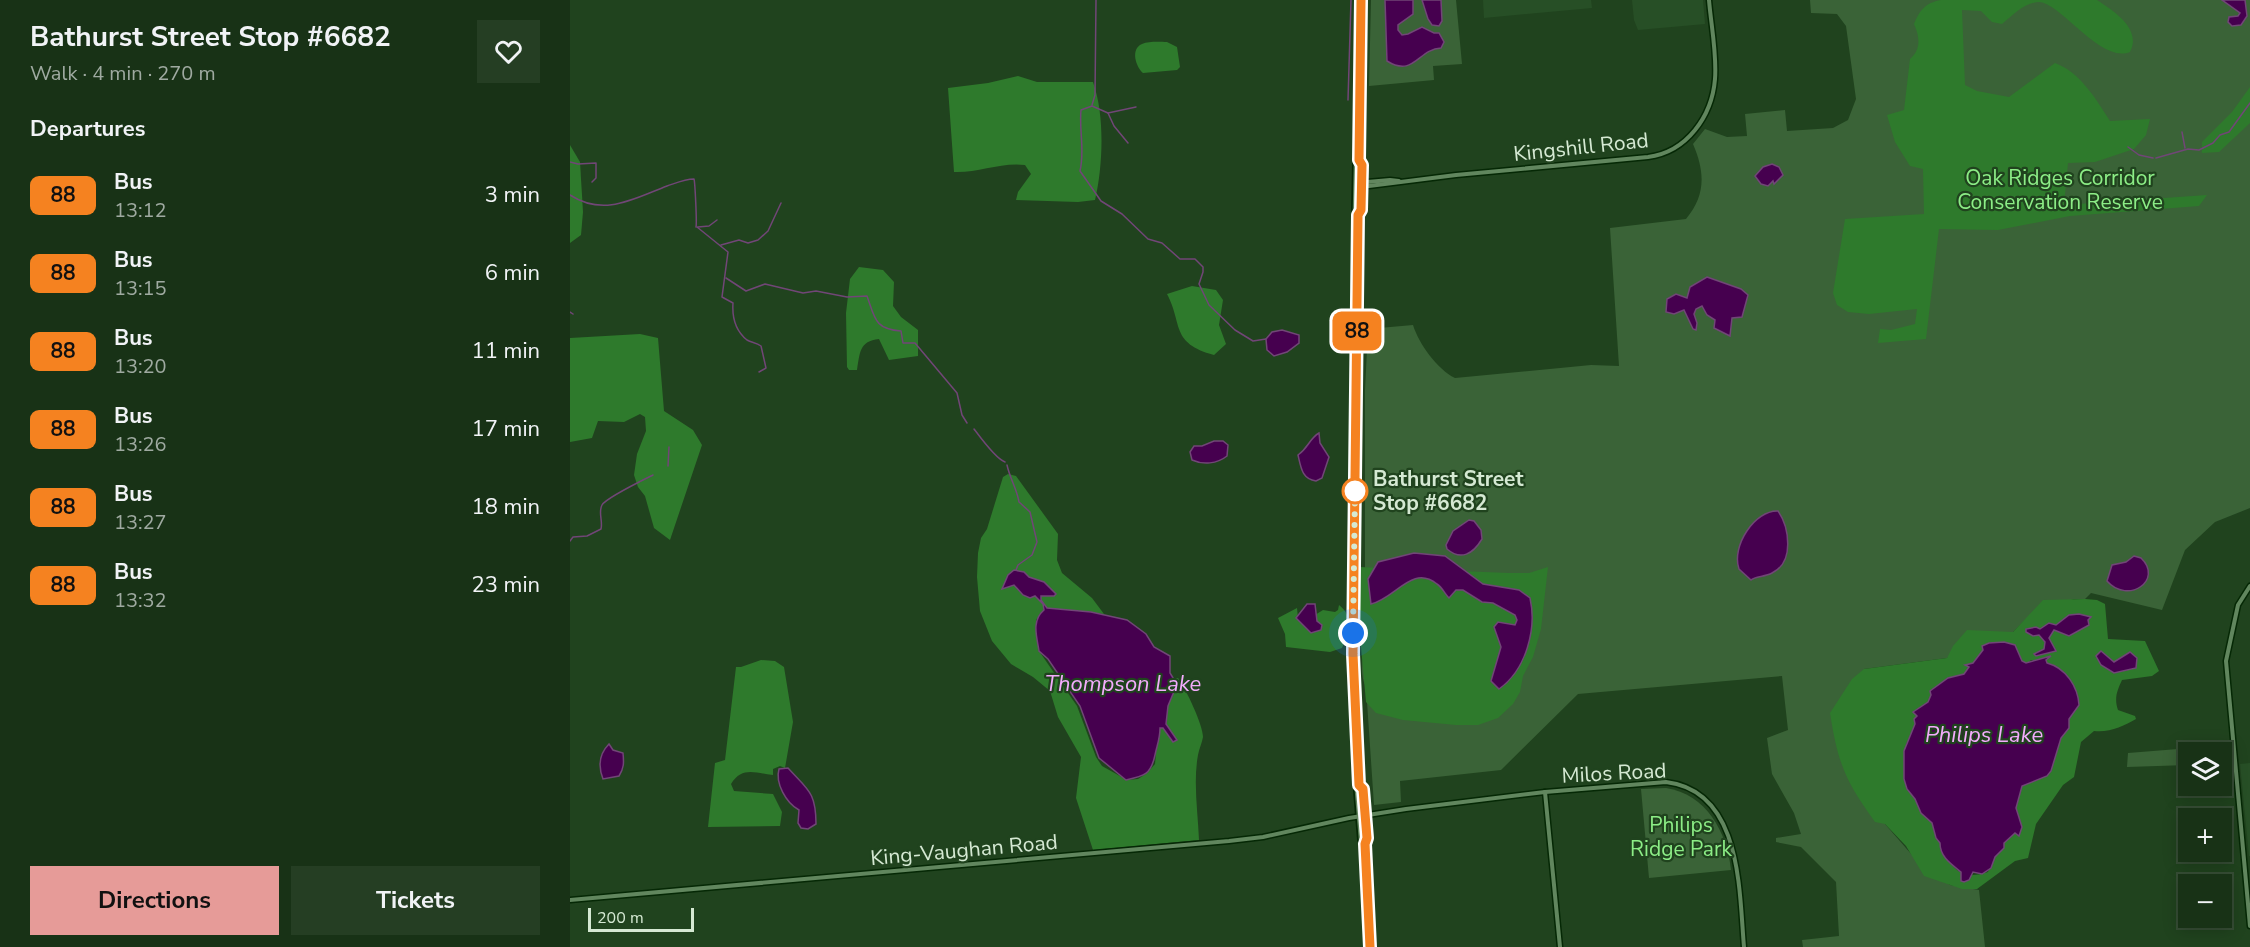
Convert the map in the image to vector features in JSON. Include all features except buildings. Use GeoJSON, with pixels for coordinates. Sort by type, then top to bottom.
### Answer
{"type":"FeatureCollection","features":[{"type":"Feature","properties":{"kind":"main road"},"geometry":{"type":"LineString","coordinates":[[1361,0],[1359,160],[1362,165],[1355,210],[1358,215],[1353,654],[1359,785],[1357,791],[1361,840],[1365,844]]}},
{"type":"Feature","properties":{"kind":"main road"},"geometry":{"type":"LineString","coordinates":[[1359,785],[1363,789],[1366,816],[1365,844],[1371,947]]}},
{"type":"Feature","properties":{"kind":"street","name":"Kingshill Road"},"geometry":{"type":"LineString","coordinates":[[1358,185],[1648,157],[1672,150],[1684,142],[1697,128],[1713,93],[1715,76],[1709,0]]}},
{"type":"Feature","properties":{"kind":"street"},"geometry":{"type":"LineString","coordinates":[[2250,586],[2238,605],[2226,661],[2250,927]]}},
{"type":"Feature","properties":{"kind":"street","name":"Milos Road"},"geometry":{"type":"LineString","coordinates":[[1359,817],[1545,792],[1666,782],[1696,791],[1714,809],[1734,847],[1744,947]]}},
{"type":"Feature","properties":{"kind":"street"},"geometry":{"type":"LineString","coordinates":[[1545,792],[1560,947]]}},
{"type":"Feature","properties":{"kind":"street","name":"King-Vaughan Road"},"geometry":{"type":"LineString","coordinates":[[570,900],[1218,842],[1263,837],[1359,817]]}},
{"type":"Feature","properties":{"kind":"shaded area"},"geometry":{"type":"Polygon","coordinates":[[[1483,0],[1591,0],[1592,8],[1484,18],[1483,0]]]}},
{"type":"Feature","properties":{"kind":"shaded area"},"geometry":{"type":"Polygon","coordinates":[[[1632,0],[1703,0],[1705,24],[1638,30],[1634,20],[1632,0]]]}},
{"type":"Feature","properties":{"kind":"shaded area"},"geometry":{"type":"Polygon","coordinates":[[[2250,763],[2250,856],[2249,856],[2240,764],[2250,763]]]}},
{"type":"Feature","properties":{"kind":"green space"},"geometry":{"type":"Polygon","coordinates":[[[1371,0],[1456,0],[1462,64],[1433,66],[1434,80],[1369,86],[1371,0]]]}},
{"type":"Feature","properties":{"kind":"green space","name":"Oak Ridges Corridor Conservation Reserve"},"geometry":{"type":"Polygon","coordinates":[[[1810,0],[2250,0],[2250,508],[2215,522],[2185,550],[2162,610],[2091,593],[2085,599],[2074,599],[2031,614],[2013,632],[1984,632],[1947,658],[1864,669],[1885,824],[1912,855],[1950,885],[1979,890],[1985,947],[1803,947],[1802,940],[1839,936],[1836,882],[1801,847],[1776,842],[1776,838],[1801,834],[1794,813],[1772,774],[1767,738],[1788,730],[1782,676],[1578,694],[1501,770],[1400,781],[1401,802],[1374,805],[1366,687],[1362,671],[1365,642],[1365,390],[1368,329],[1413,325],[1430,355],[1442,369],[1455,378],[1591,365],[1619,366],[1610,228],[1686,219],[1697,201],[1702,183],[1700,164],[1693,144],[1705,129],[1727,137],[1747,136],[1745,114],[1785,110],[1787,131],[1833,128],[1848,120],[1856,99],[1846,26],[1837,14],[1811,13],[1810,0]]]}},
{"type":"Feature","properties":{"kind":"green space"},"geometry":{"type":"Polygon","coordinates":[[[1941,0],[2097,0],[2118,15],[2129,28],[2133,44],[2130,52],[2118,53],[2094,41],[2047,4],[2038,2],[2023,7],[2002,24],[1992,22],[1981,11],[1962,10],[1965,85],[1977,91],[2009,97],[2055,63],[2080,80],[2110,121],[2150,119],[2146,135],[2134,149],[2095,162],[2068,163],[2064,205],[2207,195],[2199,206],[2070,216],[1998,230],[1939,229],[1926,339],[1878,343],[1880,329],[1891,330],[1915,324],[1917,309],[1869,314],[1848,312],[1837,305],[1833,293],[1845,219],[1924,214],[1923,169],[1910,166],[1895,142],[1887,115],[1904,110],[1910,59],[1918,47],[1914,24],[1916,19],[1927,5],[1941,0]]]}},
{"type":"Feature","properties":{"kind":"green space"},"geometry":{"type":"Polygon","coordinates":[[[1148,42],[1167,42],[1177,47],[1180,67],[1177,70],[1143,73],[1135,58],[1138,46],[1148,42]]]}},
{"type":"Feature","properties":{"kind":"green space"},"geometry":{"type":"Polygon","coordinates":[[[1018,76],[1037,82],[1093,82],[1100,110],[1102,141],[1095,200],[1078,202],[1016,200],[1018,192],[1031,174],[1025,165],[1016,164],[954,172],[948,88],[988,83],[1018,76]]]}},
{"type":"Feature","properties":{"kind":"green space"},"geometry":{"type":"Polygon","coordinates":[[[2250,87],[2250,123],[2219,152],[2202,153],[2202,142],[2232,112],[2250,87]]]}},
{"type":"Feature","properties":{"kind":"green space"},"geometry":{"type":"Polygon","coordinates":[[[570,145],[580,162],[583,212],[581,235],[570,243],[570,145]]]}},
{"type":"Feature","properties":{"kind":"green space"},"geometry":{"type":"Polygon","coordinates":[[[859,267],[883,270],[894,282],[893,306],[901,317],[918,330],[918,356],[889,360],[879,339],[872,340],[864,345],[860,353],[857,370],[849,370],[847,367],[846,313],[850,279],[859,267]]]}},
{"type":"Feature","properties":{"kind":"green space"},"geometry":{"type":"Polygon","coordinates":[[[1192,286],[1216,290],[1223,300],[1219,325],[1226,344],[1214,355],[1190,345],[1184,338],[1167,294],[1192,286]]]}},
{"type":"Feature","properties":{"kind":"green space"},"geometry":{"type":"Polygon","coordinates":[[[640,334],[658,338],[664,411],[693,430],[702,445],[670,540],[654,528],[645,496],[638,487],[634,475],[637,454],[646,431],[645,417],[640,414],[624,422],[598,421],[592,438],[570,442],[570,338],[640,334]]]}},
{"type":"Feature","properties":{"kind":"green space"},"geometry":{"type":"Polygon","coordinates":[[[1008,474],[1016,476],[1058,534],[1057,560],[1062,573],[1092,598],[1104,614],[1054,610],[1042,612],[1036,620],[1039,651],[1077,706],[1096,757],[1102,766],[1127,780],[1138,779],[1147,773],[1155,764],[1158,730],[1165,721],[1165,707],[1174,689],[1173,678],[1178,678],[1185,690],[1197,716],[1203,737],[1196,776],[1199,840],[1093,850],[1076,798],[1081,757],[1058,717],[1050,691],[1033,677],[1011,664],[992,641],[980,611],[977,577],[981,538],[987,529],[1003,477],[1008,474]]]}},
{"type":"Feature","properties":{"kind":"green space"},"geometry":{"type":"Polygon","coordinates":[[[1359,567],[1529,573],[1548,567],[1541,629],[1533,657],[1523,676],[1520,692],[1513,704],[1498,718],[1478,725],[1403,720],[1376,713],[1366,702],[1359,625],[1359,567]]]}},
{"type":"Feature","properties":{"kind":"green space"},"geometry":{"type":"Polygon","coordinates":[[[2085,599],[2097,600],[2105,604],[2108,639],[2145,641],[2159,671],[2152,676],[2122,680],[2116,702],[2118,710],[2135,716],[2136,719],[2111,730],[2094,731],[2081,742],[2074,777],[2063,785],[2036,824],[2028,858],[2015,861],[1977,889],[1962,889],[1924,876],[1906,846],[1885,824],[1875,822],[1856,794],[1840,759],[1830,713],[1852,679],[1864,669],[1947,658],[1953,646],[1967,630],[2013,632],[2043,600],[2085,599]],[[2031,660],[2026,665],[1970,670],[1920,720],[1906,744],[1908,767],[1905,784],[1928,816],[1951,864],[1965,874],[1975,875],[1988,872],[2059,671],[2047,663],[2031,660]]]}},
{"type":"Feature","properties":{"kind":"green space"},"geometry":{"type":"Polygon","coordinates":[[[1339,605],[1347,614],[1349,625],[1342,648],[1330,652],[1286,647],[1285,634],[1278,618],[1297,608],[1298,618],[1315,615],[1323,610],[1335,612],[1339,605]]]}},
{"type":"Feature","properties":{"kind":"green space"},"geometry":{"type":"Polygon","coordinates":[[[761,660],[775,661],[784,667],[793,722],[785,768],[780,766],[773,769],[773,775],[744,773],[735,778],[731,784],[734,791],[773,794],[782,812],[780,826],[708,827],[715,763],[725,760],[736,667],[761,660]]]}},
{"type":"Feature","properties":{"kind":"green space"},"geometry":{"type":"Polygon","coordinates":[[[2178,749],[2178,765],[2127,767],[2128,753],[2178,749]]]}},
{"type":"Feature","properties":{"kind":"green space","name":"Philips Ridge Park"},"geometry":{"type":"Polygon","coordinates":[[[1666,788],[1692,798],[1712,817],[1725,842],[1731,870],[1649,878],[1641,789],[1666,788]]]}},
{"type":"Feature","properties":{"kind":"water"},"geometry":{"type":"Polygon","coordinates":[[[1385,0],[1413,0],[1413,14],[1398,25],[1398,30],[1402,35],[1422,27],[1439,33],[1444,42],[1441,48],[1427,53],[1410,65],[1396,65],[1387,61],[1385,0]]]}},
{"type":"Feature","properties":{"kind":"water"},"geometry":{"type":"Polygon","coordinates":[[[1422,0],[1441,0],[1442,21],[1439,26],[1432,25],[1428,19],[1422,0]]]}},
{"type":"Feature","properties":{"kind":"water"},"geometry":{"type":"Polygon","coordinates":[[[2222,0],[2245,0],[2247,16],[2241,25],[2232,26],[2228,22],[2229,17],[2238,16],[2240,13],[2222,0]]]}},
{"type":"Feature","properties":{"kind":"water"},"geometry":{"type":"Polygon","coordinates":[[[1772,164],[1779,167],[1783,175],[1774,184],[1773,181],[1768,186],[1761,184],[1755,176],[1763,167],[1772,164]]]}},
{"type":"Feature","properties":{"kind":"water"},"geometry":{"type":"Polygon","coordinates":[[[1707,277],[1741,289],[1748,295],[1742,317],[1732,318],[1730,336],[1714,328],[1715,320],[1707,315],[1702,306],[1696,309],[1694,314],[1697,323],[1696,330],[1693,329],[1684,310],[1674,314],[1666,312],[1667,299],[1676,294],[1687,298],[1690,287],[1707,277]]]}},
{"type":"Feature","properties":{"kind":"water"},"geometry":{"type":"Polygon","coordinates":[[[1282,330],[1299,335],[1299,343],[1287,352],[1274,356],[1267,350],[1266,339],[1272,332],[1282,330]]]}},
{"type":"Feature","properties":{"kind":"water"},"geometry":{"type":"Polygon","coordinates":[[[1319,433],[1320,443],[1329,457],[1322,478],[1316,481],[1305,475],[1298,455],[1319,433]]]}},
{"type":"Feature","properties":{"kind":"water"},"geometry":{"type":"Polygon","coordinates":[[[1214,441],[1223,441],[1228,445],[1227,456],[1210,463],[1192,460],[1190,452],[1194,446],[1202,446],[1214,441]]]}},
{"type":"Feature","properties":{"kind":"water"},"geometry":{"type":"Polygon","coordinates":[[[1778,511],[1787,535],[1787,553],[1784,561],[1772,573],[1751,580],[1739,569],[1738,550],[1753,523],[1769,512],[1778,511]]]}},
{"type":"Feature","properties":{"kind":"water"},"geometry":{"type":"Polygon","coordinates":[[[1469,520],[1474,521],[1481,530],[1482,539],[1471,552],[1462,555],[1452,553],[1446,545],[1453,531],[1469,520]]]}},
{"type":"Feature","properties":{"kind":"water"},"geometry":{"type":"Polygon","coordinates":[[[1414,553],[1445,556],[1483,584],[1519,590],[1530,598],[1532,623],[1523,660],[1508,681],[1499,689],[1491,681],[1501,647],[1494,627],[1498,622],[1515,625],[1517,620],[1515,615],[1493,603],[1482,602],[1463,590],[1456,590],[1449,598],[1437,584],[1420,578],[1404,584],[1380,601],[1371,604],[1368,579],[1378,562],[1414,553]]]}},
{"type":"Feature","properties":{"kind":"water"},"geometry":{"type":"Polygon","coordinates":[[[2134,556],[2141,558],[2147,566],[2146,581],[2133,590],[2124,591],[2115,588],[2107,581],[2112,565],[2126,562],[2134,556]]]}},
{"type":"Feature","properties":{"kind":"water","name":"Thompson Lake"},"geometry":{"type":"Polygon","coordinates":[[[1014,570],[1024,572],[1029,577],[1044,582],[1056,594],[1041,596],[1047,608],[1091,612],[1127,620],[1146,634],[1154,647],[1170,656],[1170,673],[1175,681],[1175,689],[1168,706],[1166,724],[1177,740],[1173,742],[1163,728],[1160,728],[1153,761],[1146,773],[1126,780],[1099,758],[1080,706],[1048,659],[1039,651],[1036,624],[1044,610],[1043,604],[1035,596],[1030,598],[1023,595],[1014,585],[1002,589],[1008,575],[1014,570]]]}},
{"type":"Feature","properties":{"kind":"water"},"geometry":{"type":"Polygon","coordinates":[[[1307,604],[1315,604],[1317,621],[1322,625],[1321,630],[1311,633],[1296,618],[1307,604]]]}},
{"type":"Feature","properties":{"kind":"water"},"geometry":{"type":"Polygon","coordinates":[[[2079,614],[2091,617],[2088,620],[2089,625],[2069,636],[2054,630],[2049,638],[2056,651],[2036,656],[2034,654],[2044,649],[2045,642],[2039,635],[2033,636],[2026,632],[2026,629],[2036,627],[2040,629],[2049,623],[2056,625],[2069,615],[2079,614]]]}},
{"type":"Feature","properties":{"kind":"water","name":"Philips Lake"},"geometry":{"type":"Polygon","coordinates":[[[2004,642],[2015,645],[2022,661],[2026,663],[2051,656],[2046,660],[2047,663],[2060,669],[2070,679],[2079,705],[2069,719],[2069,728],[2061,738],[2051,771],[2047,776],[2022,786],[2016,808],[2022,827],[2019,836],[2015,833],[2004,843],[2004,848],[1995,857],[1991,868],[1982,874],[1973,872],[1969,880],[1964,882],[1961,881],[1961,872],[1944,856],[1932,823],[1921,813],[1915,799],[1907,789],[1904,779],[1904,751],[1917,716],[1913,712],[1928,702],[1930,691],[1948,678],[1964,674],[1969,667],[1965,665],[1973,663],[1983,650],[1982,646],[2004,642]]]}},
{"type":"Feature","properties":{"kind":"water"},"geometry":{"type":"Polygon","coordinates":[[[2101,651],[2114,662],[2130,652],[2137,658],[2136,668],[2114,673],[2101,665],[2096,656],[2101,651]]]}},
{"type":"Feature","properties":{"kind":"water"},"geometry":{"type":"Polygon","coordinates":[[[609,744],[613,750],[623,753],[623,765],[619,776],[603,779],[600,760],[609,744]]]}},
{"type":"Feature","properties":{"kind":"water"},"geometry":{"type":"Polygon","coordinates":[[[788,768],[810,792],[812,798],[816,824],[808,829],[801,828],[798,823],[799,810],[790,803],[780,786],[779,769],[788,768]]]}},
{"type":"Feature","properties":{"kind":"waterway"},"geometry":{"type":"LineString","coordinates":[[1092,105],[1095,95],[1096,0]]}},
{"type":"Feature","properties":{"kind":"waterway"},"geometry":{"type":"LineString","coordinates":[[1348,100],[1351,0]]}},
{"type":"Feature","properties":{"kind":"waterway"},"geometry":{"type":"LineString","coordinates":[[2156,158],[2188,149],[2199,150],[2213,143],[2220,135],[2229,132],[2250,103]]}},
{"type":"Feature","properties":{"kind":"waterway"},"geometry":{"type":"LineString","coordinates":[[1128,143],[1114,126],[1108,113],[1092,106],[1081,110],[1080,171],[1101,201],[1122,214],[1148,239],[1162,243],[1180,259],[1195,259],[1203,267],[1199,284],[1209,305],[1235,330],[1253,341],[1266,339]]}},
{"type":"Feature","properties":{"kind":"waterway"},"geometry":{"type":"LineString","coordinates":[[1108,113],[1136,107]]}},
{"type":"Feature","properties":{"kind":"waterway"},"geometry":{"type":"LineString","coordinates":[[2182,132],[2185,148]]}},
{"type":"Feature","properties":{"kind":"waterway"},"geometry":{"type":"LineString","coordinates":[[2128,147],[2139,155],[2153,158]]}},
{"type":"Feature","properties":{"kind":"waterway"},"geometry":{"type":"LineString","coordinates":[[570,162],[596,163],[596,178],[592,182]]}},
{"type":"Feature","properties":{"kind":"waterway"},"geometry":{"type":"LineString","coordinates":[[570,195],[595,205],[618,204],[677,182],[694,179],[696,227]]}},
{"type":"Feature","properties":{"kind":"waterway"},"geometry":{"type":"LineString","coordinates":[[721,245],[739,240],[748,243],[758,240],[768,231],[781,203]]}},
{"type":"Feature","properties":{"kind":"waterway"},"geometry":{"type":"LineString","coordinates":[[698,227],[709,226],[717,220]]}},
{"type":"Feature","properties":{"kind":"waterway"},"geometry":{"type":"LineString","coordinates":[[697,227],[728,252],[722,297],[733,303],[736,323],[743,336],[761,346],[766,368],[759,372]]}},
{"type":"Feature","properties":{"kind":"waterway"},"geometry":{"type":"LineString","coordinates":[[726,278],[746,291],[765,284],[803,293],[816,291],[847,297],[867,296],[880,325],[901,331],[903,343],[915,343],[957,393],[962,415],[967,423]]}},
{"type":"Feature","properties":{"kind":"waterway"},"geometry":{"type":"LineString","coordinates":[[974,429],[993,452],[1005,462]]}},
{"type":"Feature","properties":{"kind":"waterway"},"geometry":{"type":"LineString","coordinates":[[668,466],[669,447]]}},
{"type":"Feature","properties":{"kind":"waterway"},"geometry":{"type":"LineString","coordinates":[[1007,465],[1019,502],[1030,512],[1037,542],[1032,555],[1018,565],[1016,570]]}},
{"type":"Feature","properties":{"kind":"waterway"},"geometry":{"type":"LineString","coordinates":[[570,541],[573,537],[587,536],[601,529],[602,505],[653,475]]}},
{"type":"Feature","properties":{"kind":"bus line","name":"88"},"geometry":{"type":"LineString","coordinates":[[1361,0],[1359,160],[1362,165],[1361,210],[1358,215],[1353,654],[1359,785],[1363,789],[1366,816],[1365,844],[1370,947]]}},
{"type":"Feature","properties":{"kind":"place","name":"Bathurst Street Stop #6682"},"geometry":{"type":"Point","coordinates":[1355,491]}},
{"type":"Feature","properties":{"kind":"route"},"geometry":{"type":"LineString","coordinates":[[1353,633],[1355,491]]}}]}
